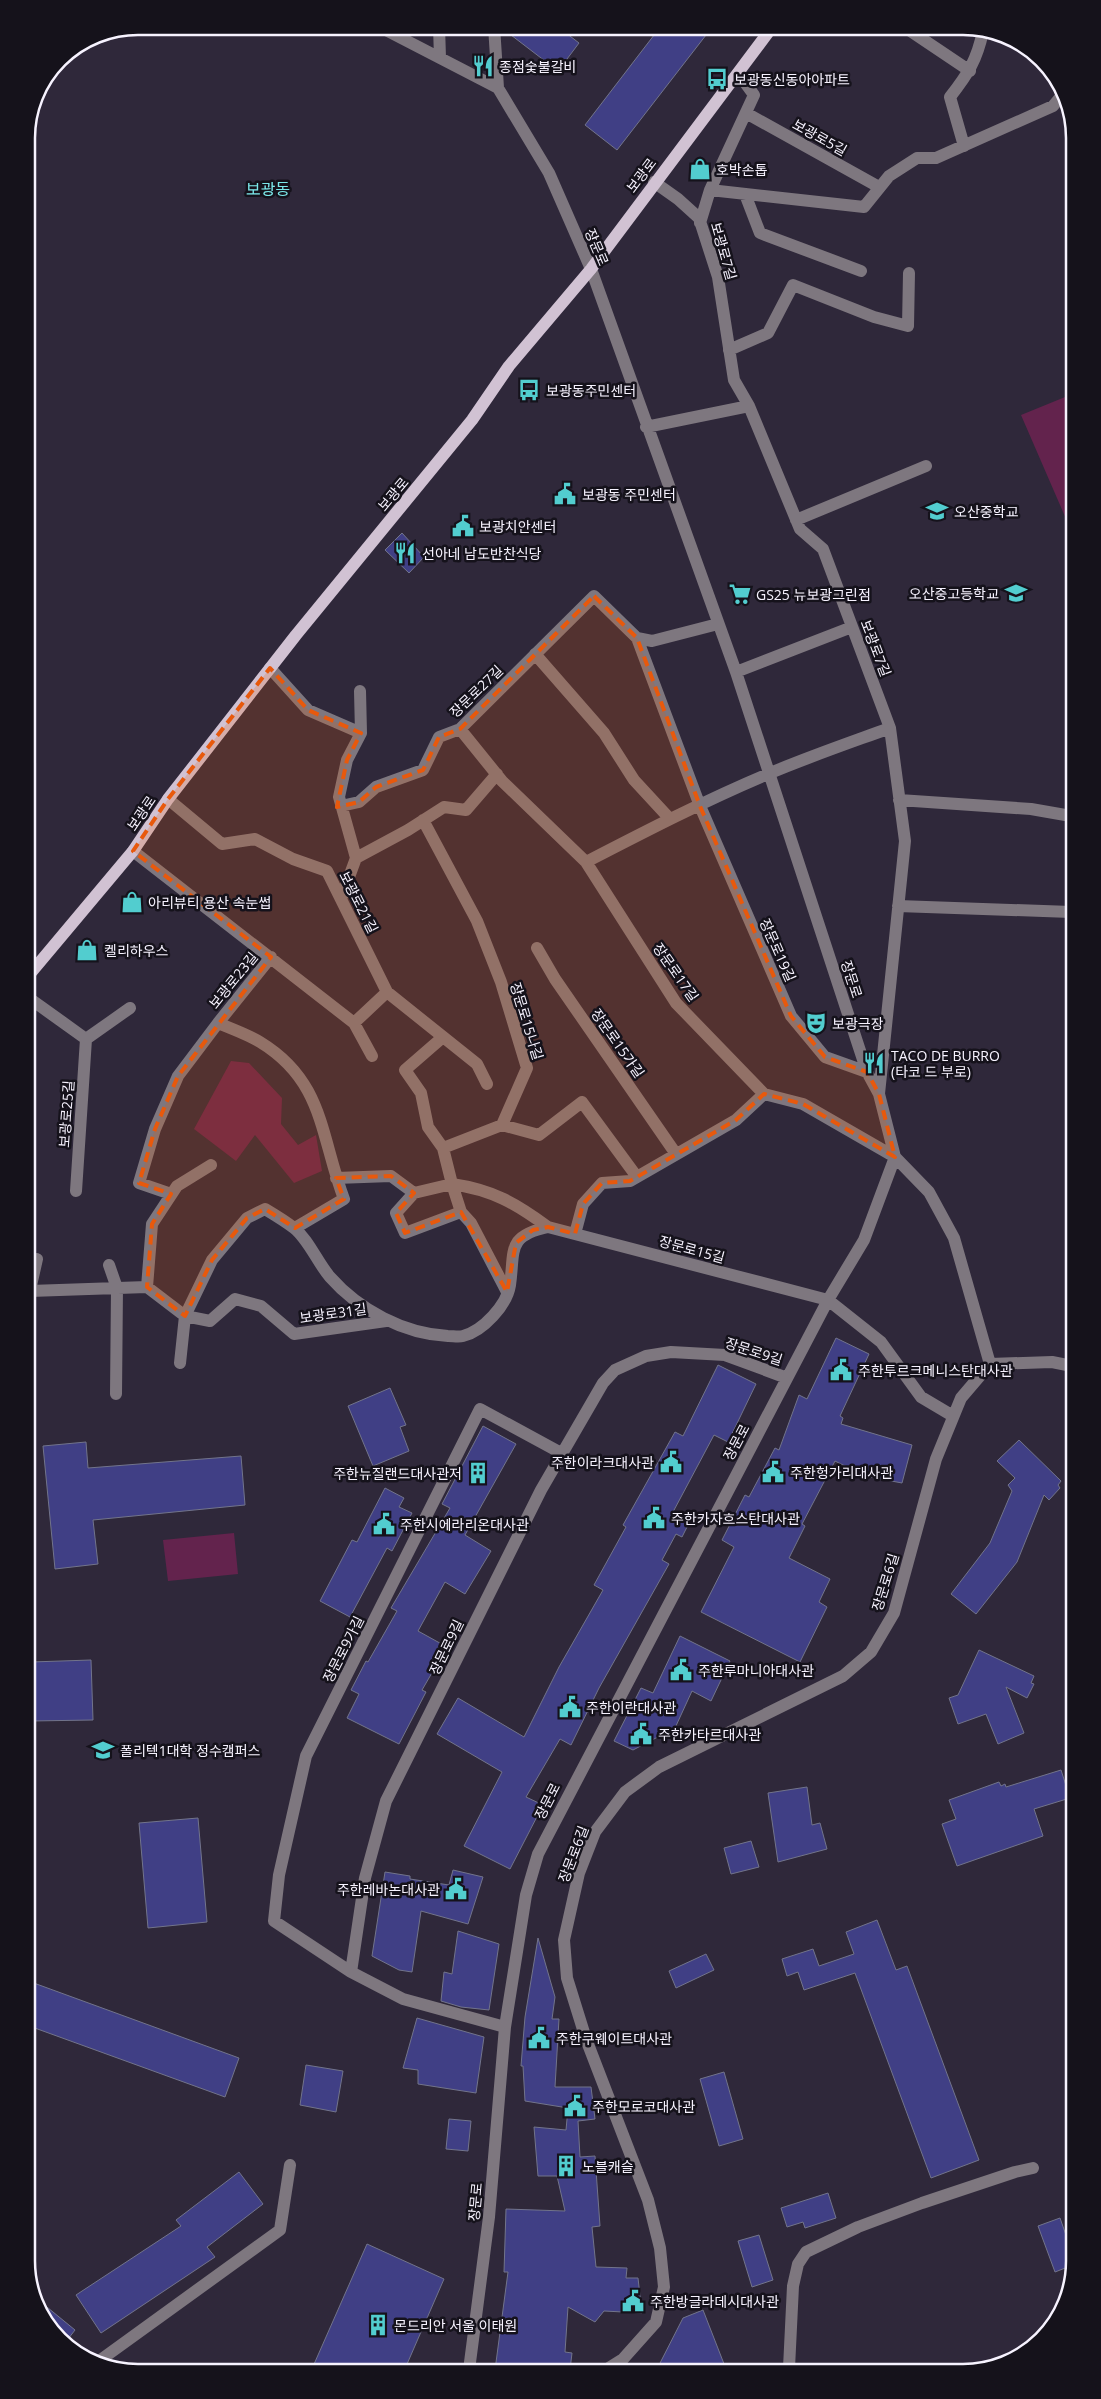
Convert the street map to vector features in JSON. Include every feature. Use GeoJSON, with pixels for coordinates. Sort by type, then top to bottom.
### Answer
{"type":"FeatureCollection","features":[{"type":"Feature","properties":{"kind":"main road","name":"보광로"},"geometry":{"type":"LineString","coordinates":[[35,968],[133,852],[168,798],[270,668],[472,420],[510,366],[591,269],[654,182],[766,35]]}},
{"type":"Feature","properties":{"kind":"street"},"geometry":{"type":"LineString","coordinates":[[395,35],[498,88]]}},
{"type":"Feature","properties":{"kind":"street"},"geometry":{"type":"LineString","coordinates":[[439,35],[440,58]]}},
{"type":"Feature","properties":{"kind":"street","name":"장문로"},"geometry":{"type":"LineString","coordinates":[[470,2364],[489,2217],[505,2027],[526,1895],[538,1854],[828,1300],[864,1240],[895,1156],[879,1094],[867,1072],[736,672],[646,428],[591,269],[549,173],[498,88],[495,35]]}},
{"type":"Feature","properties":{"kind":"street"},"geometry":{"type":"LineString","coordinates":[[918,35],[970,70]]}},
{"type":"Feature","properties":{"kind":"street"},"geometry":{"type":"LineString","coordinates":[[964,146],[950,97],[970,70],[978,55],[982,37]]}},
{"type":"Feature","properties":{"kind":"street"},"geometry":{"type":"LineString","coordinates":[[700,223],[710,190],[754,95],[738,73]]}},
{"type":"Feature","properties":{"kind":"street"},"geometry":{"type":"LineString","coordinates":[[710,190],[864,207],[889,176],[917,158],[936,158],[1053,106],[1058,100]]}},
{"type":"Feature","properties":{"kind":"street","name":"보광로5길"},"geometry":{"type":"LineString","coordinates":[[746,113],[880,188]]}},
{"type":"Feature","properties":{"kind":"street","name":"보광로7길"},"geometry":{"type":"LineString","coordinates":[[654,182],[678,199],[699,218],[718,277],[734,380],[748,406],[800,529],[823,549],[890,728],[905,841],[879,1094]]}},
{"type":"Feature","properties":{"kind":"street"},"geometry":{"type":"LineString","coordinates":[[746,194],[760,233],[861,271]]}},
{"type":"Feature","properties":{"kind":"street"},"geometry":{"type":"LineString","coordinates":[[729,350],[768,333],[792,285],[874,317],[908,326],[909,273]]}},
{"type":"Feature","properties":{"kind":"street"},"geometry":{"type":"LineString","coordinates":[[646,428],[748,406]]}},
{"type":"Feature","properties":{"kind":"street"},"geometry":{"type":"LineString","coordinates":[[796,520],[926,466]]}},
{"type":"Feature","properties":{"kind":"street","name":"장문로27길"},"geometry":{"type":"LineString","coordinates":[[341,806],[359,802],[376,787],[423,770],[439,737],[460,729],[594,596],[637,638]]}},
{"type":"Feature","properties":{"kind":"street"},"geometry":{"type":"LineString","coordinates":[[637,638],[652,642],[718,624]]}},
{"type":"Feature","properties":{"kind":"street"},"geometry":{"type":"LineString","coordinates":[[736,672],[852,626]]}},
{"type":"Feature","properties":{"kind":"street","name":"장문로19길"},"geometry":{"type":"LineString","coordinates":[[637,638],[700,806],[791,1016],[825,1057],[867,1072]]}},
{"type":"Feature","properties":{"kind":"street"},"geometry":{"type":"LineString","coordinates":[[535,654],[604,733],[634,780],[670,819]]}},
{"type":"Feature","properties":{"kind":"street"},"geometry":{"type":"LineString","coordinates":[[270,668],[308,710],[361,733]]}},
{"type":"Feature","properties":{"kind":"street"},"geometry":{"type":"LineString","coordinates":[[341,899],[356,858],[339,797],[347,760],[361,733],[360,691]]}},
{"type":"Feature","properties":{"kind":"street"},"geometry":{"type":"LineString","coordinates":[[586,862],[670,819],[768,774],[890,728]]}},
{"type":"Feature","properties":{"kind":"street","name":"장문로17길"},"geometry":{"type":"LineString","coordinates":[[460,729],[497,774],[586,862],[676,1003],[764,1094]]}},
{"type":"Feature","properties":{"kind":"street"},"geometry":{"type":"LineString","coordinates":[[356,858],[444,807],[466,810],[497,774]]}},
{"type":"Feature","properties":{"kind":"street","name":"보광로21길"},"geometry":{"type":"LineString","coordinates":[[168,798],[222,844],[255,839],[294,859],[327,871],[387,992],[477,1064],[486,1084]]}},
{"type":"Feature","properties":{"kind":"street"},"geometry":{"type":"LineString","coordinates":[[899,800],[1031,809],[1066,815]]}},
{"type":"Feature","properties":{"kind":"street","name":"장문로15나길"},"geometry":{"type":"LineString","coordinates":[[423,820],[477,920],[500,982],[527,1068],[502,1125]]}},
{"type":"Feature","properties":{"kind":"street","name":"보광로23길"},"geometry":{"type":"LineString","coordinates":[[133,852],[354,1023],[372,1056]]}},
{"type":"Feature","properties":{"kind":"street"},"geometry":{"type":"LineString","coordinates":[[898,906],[1066,912]]}},
{"type":"Feature","properties":{"kind":"street","name":"장문로15가길"},"geometry":{"type":"LineString","coordinates":[[537,948],[555,979],[676,1154]]}},
{"type":"Feature","properties":{"kind":"street","name":"보광로23길"},"geometry":{"type":"LineString","coordinates":[[271,957],[218,1023],[259,1041],[290,1064],[306,1086],[318,1108],[336,1178],[344,1198],[295,1228]]}},
{"type":"Feature","properties":{"kind":"street"},"geometry":{"type":"LineString","coordinates":[[354,1023],[387,992]]}},
{"type":"Feature","properties":{"kind":"street"},"geometry":{"type":"LineString","coordinates":[[35,1002],[86,1039],[130,1008]]}},
{"type":"Feature","properties":{"kind":"street"},"geometry":{"type":"LineString","coordinates":[[171,1194],[139,1183],[155,1129],[178,1076],[218,1023]]}},
{"type":"Feature","properties":{"kind":"street"},"geometry":{"type":"LineString","coordinates":[[443,1037],[404,1070],[421,1093],[428,1127],[443,1148],[461,1212],[471,1223],[508,1292]]}},
{"type":"Feature","properties":{"kind":"street","name":"보광로25길"},"geometry":{"type":"LineString","coordinates":[[76,1191],[86,1039]]}},
{"type":"Feature","properties":{"kind":"street"},"geometry":{"type":"LineString","coordinates":[[574,1234],[583,1204],[602,1183],[630,1181],[736,1120],[764,1094],[803,1104],[895,1156],[929,1192],[954,1238],[990,1364],[1052,1362],[1066,1365]]}},
{"type":"Feature","properties":{"kind":"street"},"geometry":{"type":"LineString","coordinates":[[443,1148],[502,1125],[539,1135],[582,1102],[636,1177]]}},
{"type":"Feature","properties":{"kind":"street"},"geometry":{"type":"LineString","coordinates":[[35,1290],[147,1287],[152,1224],[177,1186],[211,1165]]}},
{"type":"Feature","properties":{"kind":"street"},"geometry":{"type":"LineString","coordinates":[[336,1178],[391,1176],[414,1193]]}},
{"type":"Feature","properties":{"kind":"street"},"geometry":{"type":"LineString","coordinates":[[461,1212],[405,1234],[396,1213],[414,1193],[452,1184],[476,1187],[514,1202],[548,1227]]}},
{"type":"Feature","properties":{"kind":"street","name":"보광로31길"},"geometry":{"type":"LineString","coordinates":[[180,1363],[185,1316],[212,1260],[247,1218],[265,1209],[295,1228],[330,1277],[357,1301],[386,1321],[428,1335],[463,1336],[483,1326],[502,1304],[508,1292],[510,1286],[510,1262],[516,1243],[533,1230],[548,1227]]}},
{"type":"Feature","properties":{"kind":"street","name":"장문로15길"},"geometry":{"type":"LineString","coordinates":[[548,1227],[828,1300]]}},
{"type":"Feature","properties":{"kind":"street"},"geometry":{"type":"LineString","coordinates":[[35,1268],[37,1259]]}},
{"type":"Feature","properties":{"kind":"street"},"geometry":{"type":"LineString","coordinates":[[108,1265],[117,1288],[116,1394]]}},
{"type":"Feature","properties":{"kind":"street","name":"보광로31길"},"geometry":{"type":"LineString","coordinates":[[147,1287],[185,1316],[210,1321],[235,1299],[262,1306],[294,1334],[386,1321]]}},
{"type":"Feature","properties":{"kind":"street"},"geometry":{"type":"LineString","coordinates":[[828,1300],[881,1342],[921,1397],[953,1416]]}},
{"type":"Feature","properties":{"kind":"street","name":"장문로9길"},"geometry":{"type":"LineString","coordinates":[[351,1972],[365,1878],[386,1802],[541,1490],[603,1383],[615,1370],[646,1356],[670,1352],[725,1355],[787,1378]]}},
{"type":"Feature","properties":{"kind":"street","name":"장문로6길"},"geometry":{"type":"LineString","coordinates":[[614,2364],[623,2359],[656,2322],[664,2287],[660,2248],[648,2200],[586,2039],[567,1978],[564,1940],[579,1873],[595,1832],[625,1792],[659,1767],[843,1676],[870,1652],[894,1613],[936,1459],[953,1416],[961,1398],[990,1364]]}},
{"type":"Feature","properties":{"kind":"street","name":"장문로9가길"},"geometry":{"type":"LineString","coordinates":[[351,1972],[274,1921],[278,1875],[306,1756],[480,1408],[563,1454]]}},
{"type":"Feature","properties":{"kind":"street"},"geometry":{"type":"LineString","coordinates":[[351,1972],[403,1999],[505,2027]]}},
{"type":"Feature","properties":{"kind":"street"},"geometry":{"type":"LineString","coordinates":[[103,2358],[280,2230],[290,2165]]}},
{"type":"Feature","properties":{"kind":"street"},"geometry":{"type":"LineString","coordinates":[[789,2364],[793,2286],[798,2264],[806,2252],[858,2227],[912,2207],[1007,2174],[1033,2168]]}},
{"type":"Feature","properties":{"kind":"highlighted area"},"geometry":{"type":"Polygon","coordinates":[[[594,596],[637,638],[700,806],[791,1016],[825,1057],[867,1072],[879,1094],[895,1157],[803,1104],[764,1094],[736,1120],[630,1181],[602,1183],[583,1204],[575,1234],[548,1227],[533,1230],[516,1243],[507,1292],[461,1212],[405,1233],[396,1213],[414,1193],[391,1176],[336,1178],[344,1199],[295,1228],[265,1209],[247,1218],[212,1260],[185,1316],[147,1287],[152,1224],[171,1194],[139,1183],[155,1129],[178,1076],[271,957],[133,851],[168,799],[270,668],[308,710],[361,733],[347,760],[337,807],[359,802],[376,787],[423,770],[439,737],[460,729],[594,596]]]}},
{"type":"Feature","properties":{"kind":"shaded area"},"geometry":{"type":"Polygon","coordinates":[[[1066,397],[1066,519],[1021,415],[1066,397]]]}},
{"type":"Feature","properties":{"kind":"shaded area"},"geometry":{"type":"Polygon","coordinates":[[[231,1061],[249,1063],[282,1098],[281,1124],[298,1145],[316,1135],[322,1171],[294,1183],[255,1135],[236,1161],[194,1129],[231,1061]]]}},
{"type":"Feature","properties":{"kind":"shaded area"},"geometry":{"type":"Polygon","coordinates":[[[234,1533],[238,1574],[168,1581],[163,1540],[234,1533]]]}},
{"type":"Feature","properties":{"kind":"building"},"geometry":{"type":"Polygon","coordinates":[[[511,35],[569,35],[579,43],[558,71],[511,35]]]}},
{"type":"Feature","properties":{"kind":"building"},"geometry":{"type":"Polygon","coordinates":[[[654,35],[706,35],[617,150],[585,125],[654,35]]]}},
{"type":"Feature","properties":{"kind":"building","name":"선아네 남도반찬식당"},"geometry":{"type":"Polygon","coordinates":[[[402,533],[424,557],[409,573],[385,550],[402,533]]]}},
{"type":"Feature","properties":{"kind":"building"},"geometry":{"type":"Polygon","coordinates":[[[836,1338],[869,1354],[840,1416],[843,1418],[841,1424],[912,1445],[902,1483],[865,1476],[835,1461],[802,1524],[805,1526],[789,1558],[830,1579],[819,1602],[827,1607],[800,1662],[701,1612],[734,1547],[722,1540],[745,1495],[749,1497],[775,1448],[779,1450],[799,1395],[807,1399],[836,1338]]]}},
{"type":"Feature","properties":{"kind":"building"},"geometry":{"type":"Polygon","coordinates":[[[718,1365],[756,1384],[728,1442],[714,1435],[673,1512],[690,1521],[682,1537],[676,1534],[662,1560],[669,1564],[599,1688],[571,1745],[560,1739],[526,1797],[543,1805],[510,1869],[464,1846],[502,1772],[437,1734],[458,1698],[524,1737],[559,1667],[603,1590],[594,1585],[626,1527],[623,1525],[675,1432],[683,1436],[718,1365]]]}},
{"type":"Feature","properties":{"kind":"building"},"geometry":{"type":"Polygon","coordinates":[[[390,1388],[406,1425],[400,1427],[409,1451],[373,1466],[348,1406],[390,1388]]]}},
{"type":"Feature","properties":{"kind":"building"},"geometry":{"type":"Polygon","coordinates":[[[483,1426],[516,1444],[465,1535],[491,1551],[465,1594],[445,1582],[418,1631],[447,1647],[422,1690],[426,1692],[399,1744],[347,1718],[359,1694],[351,1690],[366,1661],[368,1662],[397,1611],[391,1608],[450,1508],[442,1504],[483,1426]]]}},
{"type":"Feature","properties":{"kind":"building"},"geometry":{"type":"Polygon","coordinates":[[[1019,1440],[1061,1481],[1058,1485],[1060,1488],[1049,1500],[1044,1495],[1017,1562],[976,1614],[951,1594],[990,1543],[1012,1491],[1008,1485],[1015,1478],[997,1461],[1019,1440]]]}},
{"type":"Feature","properties":{"kind":"building"},"geometry":{"type":"Polygon","coordinates":[[[86,1442],[88,1468],[241,1456],[245,1505],[93,1520],[98,1564],[55,1569],[43,1446],[86,1442]]]}},
{"type":"Feature","properties":{"kind":"building"},"geometry":{"type":"Polygon","coordinates":[[[385,1488],[404,1498],[399,1507],[412,1513],[392,1551],[387,1548],[350,1617],[320,1601],[352,1540],[357,1542],[385,1488]]]}},
{"type":"Feature","properties":{"kind":"building"},"geometry":{"type":"Polygon","coordinates":[[[680,1636],[730,1661],[711,1701],[692,1691],[675,1728],[633,1750],[614,1741],[641,1688],[653,1693],[680,1636]]]}},
{"type":"Feature","properties":{"kind":"building"},"geometry":{"type":"Polygon","coordinates":[[[979,1650],[1034,1676],[1031,1683],[1034,1684],[1027,1698],[1006,1687],[1024,1733],[998,1744],[986,1714],[958,1724],[949,1698],[958,1695],[979,1650]]]}},
{"type":"Feature","properties":{"kind":"building"},"geometry":{"type":"Polygon","coordinates":[[[91,1660],[93,1720],[35,1721],[35,1662],[91,1660]]]}},
{"type":"Feature","properties":{"kind":"building"},"geometry":{"type":"Polygon","coordinates":[[[1061,1770],[1066,1786],[1066,1799],[1034,1809],[1043,1836],[957,1866],[942,1824],[956,1819],[949,1800],[999,1782],[1001,1786],[1005,1784],[1006,1787],[1061,1770]]]}},
{"type":"Feature","properties":{"kind":"building"},"geometry":{"type":"Polygon","coordinates":[[[807,1787],[812,1825],[820,1823],[827,1849],[778,1862],[768,1793],[807,1787]]]}},
{"type":"Feature","properties":{"kind":"building"},"geometry":{"type":"Polygon","coordinates":[[[198,1818],[207,1922],[148,1928],[139,1823],[198,1818]]]}},
{"type":"Feature","properties":{"kind":"building"},"geometry":{"type":"Polygon","coordinates":[[[751,1841],[759,1867],[731,1874],[724,1848],[751,1841]]]}},
{"type":"Feature","properties":{"kind":"building"},"geometry":{"type":"Polygon","coordinates":[[[453,1870],[483,1877],[468,1924],[421,1911],[412,1972],[399,1970],[372,1956],[385,1872],[410,1876],[410,1879],[449,1885],[453,1870]]]}},
{"type":"Feature","properties":{"kind":"building"},"geometry":{"type":"Polygon","coordinates":[[[877,1920],[896,1970],[907,1966],[979,2160],[931,2178],[855,1973],[804,1990],[798,1972],[787,1976],[782,1959],[813,1949],[819,1966],[854,1954],[846,1932],[877,1920]]]}},
{"type":"Feature","properties":{"kind":"building"},"geometry":{"type":"Polygon","coordinates":[[[458,1931],[499,1944],[489,2010],[461,2007],[441,2001],[444,1972],[452,1974],[458,1931]]]}},
{"type":"Feature","properties":{"kind":"building"},"geometry":{"type":"Polygon","coordinates":[[[538,1938],[555,1997],[552,2019],[559,2019],[555,2087],[591,2087],[595,2119],[578,2121],[580,2157],[595,2156],[600,2226],[592,2227],[596,2267],[627,2268],[626,2278],[638,2278],[642,2313],[604,2311],[595,2322],[568,2307],[565,2352],[572,2353],[571,2364],[496,2364],[508,2272],[504,2272],[506,2209],[565,2211],[557,2176],[538,2176],[534,2127],[566,2130],[568,2108],[525,2101],[523,2066],[521,2066],[525,2017],[538,1938]]]}},
{"type":"Feature","properties":{"kind":"building"},"geometry":{"type":"Polygon","coordinates":[[[706,1954],[714,1970],[676,1988],[669,1971],[706,1954]]]}},
{"type":"Feature","properties":{"kind":"building"},"geometry":{"type":"Polygon","coordinates":[[[35,1983],[239,2058],[225,2097],[35,2028],[35,1983]]]}},
{"type":"Feature","properties":{"kind":"building"},"geometry":{"type":"Polygon","coordinates":[[[417,2018],[484,2037],[476,2093],[418,2084],[418,2070],[403,2068],[417,2018]]]}},
{"type":"Feature","properties":{"kind":"building"},"geometry":{"type":"Polygon","coordinates":[[[306,2065],[343,2071],[336,2112],[300,2105],[306,2065]]]}},
{"type":"Feature","properties":{"kind":"building"},"geometry":{"type":"Polygon","coordinates":[[[724,2072],[743,2139],[719,2146],[700,2079],[724,2072]]]}},
{"type":"Feature","properties":{"kind":"building"},"geometry":{"type":"Polygon","coordinates":[[[449,2119],[471,2121],[468,2151],[446,2149],[449,2119]]]}},
{"type":"Feature","properties":{"kind":"building"},"geometry":{"type":"Polygon","coordinates":[[[239,2172],[263,2204],[207,2247],[215,2257],[101,2333],[76,2295],[181,2226],[176,2220],[239,2172]]]}},
{"type":"Feature","properties":{"kind":"building"},"geometry":{"type":"Polygon","coordinates":[[[828,2193],[836,2218],[805,2228],[803,2222],[787,2227],[781,2208],[828,2193]]]}},
{"type":"Feature","properties":{"kind":"building"},"geometry":{"type":"Polygon","coordinates":[[[1060,2218],[1066,2235],[1065,2268],[1055,2272],[1038,2226],[1060,2218]]]}},
{"type":"Feature","properties":{"kind":"building"},"geometry":{"type":"Polygon","coordinates":[[[759,2235],[773,2280],[752,2287],[738,2241],[759,2235]]]}},
{"type":"Feature","properties":{"kind":"building","name":"몬드리안 서울 이태원"},"geometry":{"type":"Polygon","coordinates":[[[367,2244],[444,2279],[407,2364],[314,2364],[367,2244]]]}},
{"type":"Feature","properties":{"kind":"building"},"geometry":{"type":"Polygon","coordinates":[[[46,2306],[75,2330],[69,2338],[56,2324],[46,2306]]]}},
{"type":"Feature","properties":{"kind":"building"},"geometry":{"type":"Polygon","coordinates":[[[703,2310],[724,2364],[660,2364],[683,2318],[703,2310]]]}},
{"type":"Feature","properties":{"kind":"place","name":"종점숯불갈비"},"geometry":{"type":"Point","coordinates":[483,66]}},
{"type":"Feature","properties":{"kind":"place","name":"보광동신동아아파트"},"geometry":{"type":"Point","coordinates":[717,79]}},
{"type":"Feature","properties":{"kind":"place","name":"호박손톱"},"geometry":{"type":"Point","coordinates":[700,169]}},
{"type":"Feature","properties":{"kind":"place","name":"보광동주민센터"},"geometry":{"type":"Point","coordinates":[529,390]}},
{"type":"Feature","properties":{"kind":"place","name":"보광동 주민센터"},"geometry":{"type":"Point","coordinates":[565,494]}},
{"type":"Feature","properties":{"kind":"place","name":"오산중학교"},"geometry":{"type":"Point","coordinates":[937,511]}},
{"type":"Feature","properties":{"kind":"place","name":"보광치안센터"},"geometry":{"type":"Point","coordinates":[463,526]}},
{"type":"Feature","properties":{"kind":"place","name":"선아네 남도반찬식당"},"geometry":{"type":"Point","coordinates":[405,553]}},
{"type":"Feature","properties":{"kind":"place","name":"오산중고등학교"},"geometry":{"type":"Point","coordinates":[1016,593]}},
{"type":"Feature","properties":{"kind":"place","name":"GS25 뉴보광그린점"},"geometry":{"type":"Point","coordinates":[740,594]}},
{"type":"Feature","properties":{"kind":"place","name":"아리뷰티 용산 속눈썹"},"geometry":{"type":"Point","coordinates":[132,902]}},
{"type":"Feature","properties":{"kind":"place","name":"켈리하우스"},"geometry":{"type":"Point","coordinates":[87,950]}},
{"type":"Feature","properties":{"kind":"place","name":"보광극장"},"geometry":{"type":"Point","coordinates":[816,1023]}},
{"type":"Feature","properties":{"kind":"place","name":"TACO DE BURRO (타코 드 부로)"},"geometry":{"type":"Point","coordinates":[874,1063]}},
{"type":"Feature","properties":{"kind":"place","name":"주한투르크메니스탄대사관"},"geometry":{"type":"Point","coordinates":[841,1370]}},
{"type":"Feature","properties":{"kind":"place","name":"주한이라크대사관"},"geometry":{"type":"Point","coordinates":[671,1462]}},
{"type":"Feature","properties":{"kind":"place","name":"주한헝가리대사관"},"geometry":{"type":"Point","coordinates":[773,1472]}},
{"type":"Feature","properties":{"kind":"place","name":"주한뉴질랜드대사관저"},"geometry":{"type":"Point","coordinates":[478,1473]}},
{"type":"Feature","properties":{"kind":"place","name":"주한카자흐스탄대사관"},"geometry":{"type":"Point","coordinates":[654,1518]}},
{"type":"Feature","properties":{"kind":"place","name":"주한시에라리온대사관"},"geometry":{"type":"Point","coordinates":[384,1524]}},
{"type":"Feature","properties":{"kind":"place","name":"주한루마니아대사관"},"geometry":{"type":"Point","coordinates":[681,1670]}},
{"type":"Feature","properties":{"kind":"place","name":"주한이란대사관"},"geometry":{"type":"Point","coordinates":[570,1707]}},
{"type":"Feature","properties":{"kind":"place","name":"주한카타르대사관"},"geometry":{"type":"Point","coordinates":[641,1734]}},
{"type":"Feature","properties":{"kind":"place","name":"폴리텍1대학 정수캠퍼스"},"geometry":{"type":"Point","coordinates":[103,1750]}},
{"type":"Feature","properties":{"kind":"place","name":"주한레바논대사관"},"geometry":{"type":"Point","coordinates":[456,1889]}},
{"type":"Feature","properties":{"kind":"place","name":"주한쿠웨이트대사관"},"geometry":{"type":"Point","coordinates":[539,2038]}},
{"type":"Feature","properties":{"kind":"place","name":"주한모로코대사관"},"geometry":{"type":"Point","coordinates":[575,2106]}},
{"type":"Feature","properties":{"kind":"place","name":"노블캐슬"},"geometry":{"type":"Point","coordinates":[566,2166]}},
{"type":"Feature","properties":{"kind":"place","name":"주한방글라데시대사관"},"geometry":{"type":"Point","coordinates":[633,2301]}},
{"type":"Feature","properties":{"kind":"place","name":"몬드리안 서울 이태원"},"geometry":{"type":"Point","coordinates":[378,2325]}},
{"type":"Feature","properties":{"kind":"district","name":"보광동"},"geometry":{"type":"Point","coordinates":[268,189]}}]}
